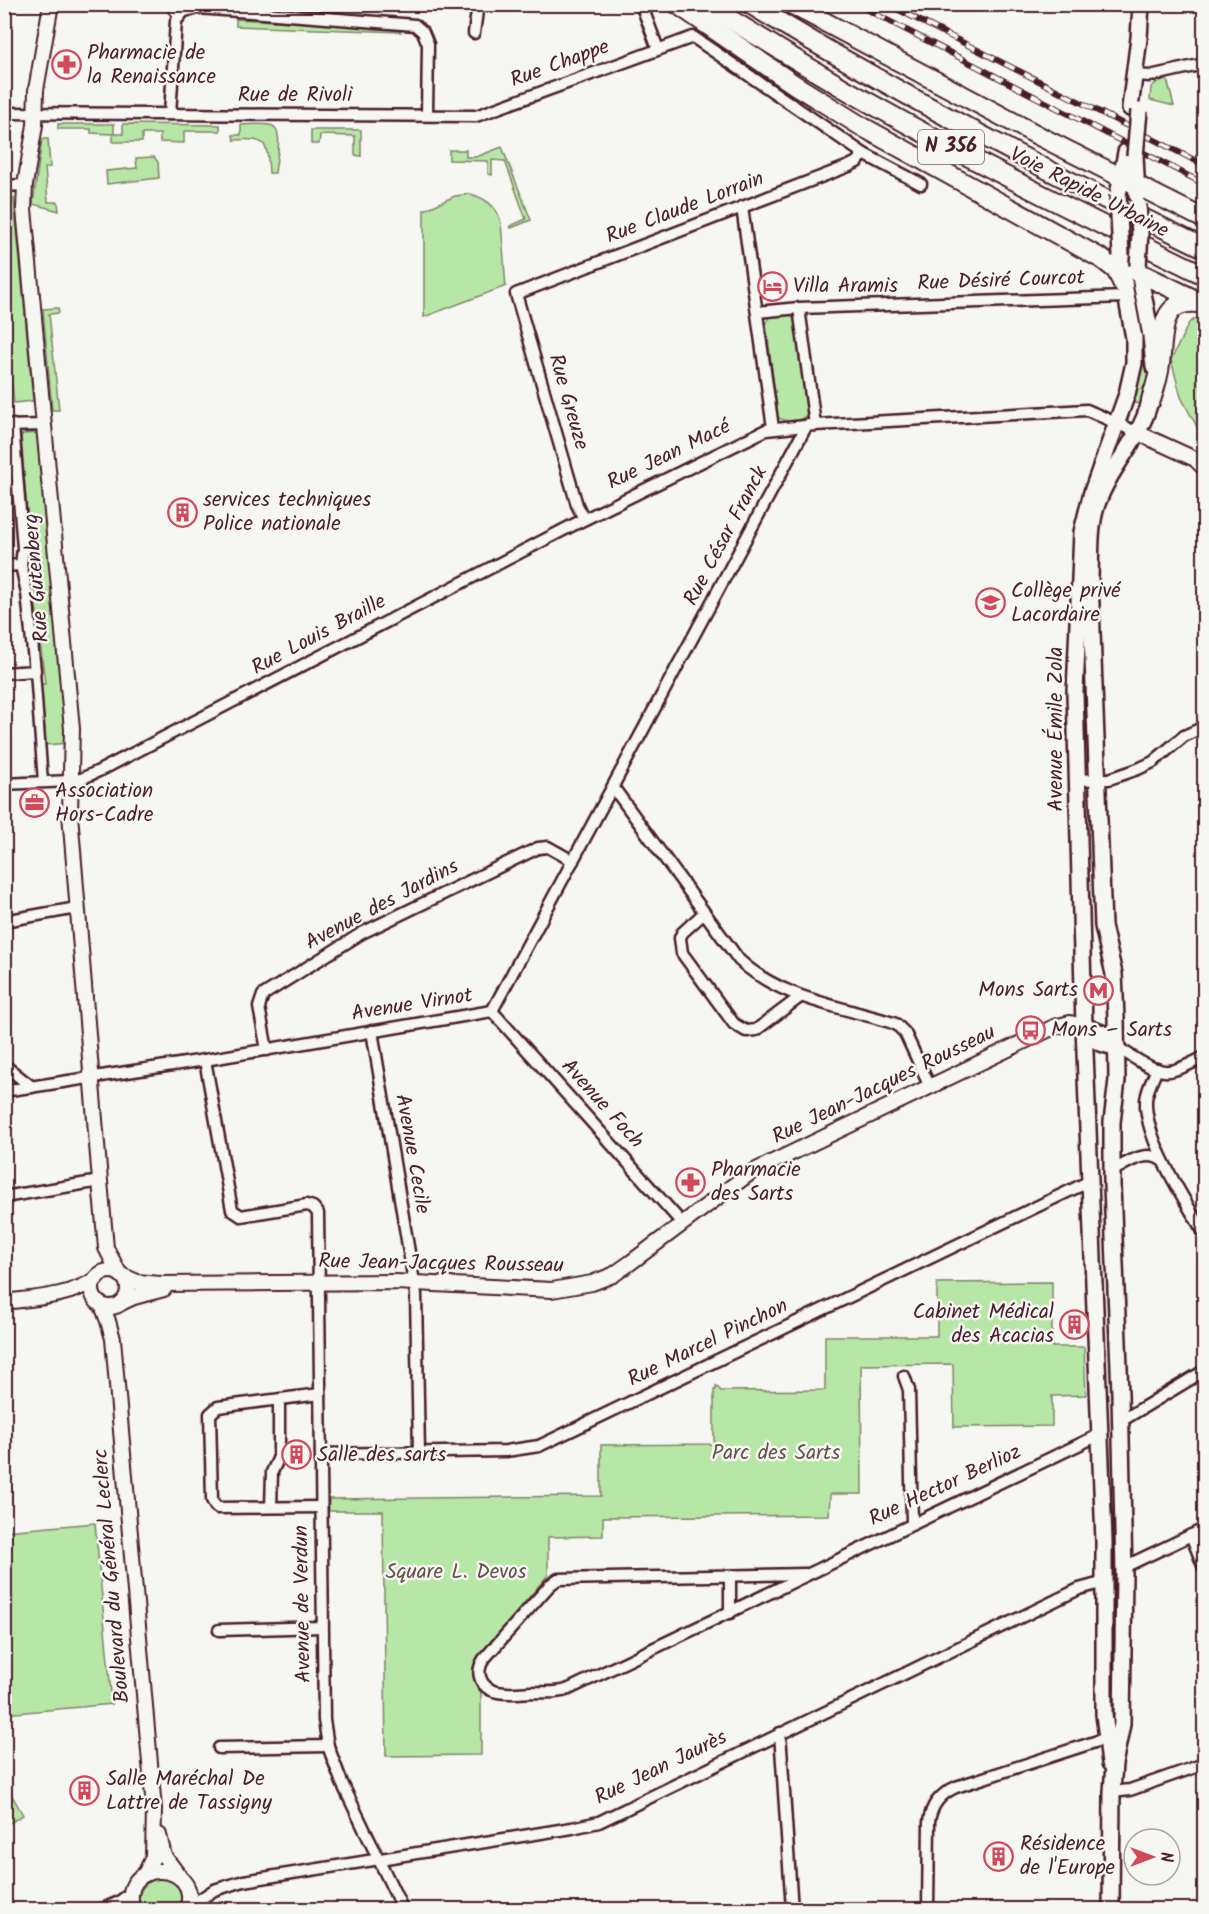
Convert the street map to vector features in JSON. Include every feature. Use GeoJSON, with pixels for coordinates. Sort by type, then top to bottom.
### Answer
{"type":"FeatureCollection","features":[{"type":"Feature","properties":{"kind":"highway"},"geometry":{"type":"LineString","coordinates":[[677,4],[838,112],[1126,272],[1204,304]]}},
{"type":"Feature","properties":{"kind":"highway","name":"Voie Rapide Urbaine"},"geometry":{"type":"LineString","coordinates":[[705,4],[845,89],[932,137],[1090,220],[1204,275]]}},
{"type":"Feature","properties":{"kind":"highway","name":"Voie Rapide Urbaine"},"geometry":{"type":"LineString","coordinates":[[750,4],[980,134],[1204,248]]}},
{"type":"Feature","properties":{"kind":"highway"},"geometry":{"type":"LineString","coordinates":[[791,4],[1057,145],[1204,219]]}},
{"type":"Feature","properties":{"kind":"highway"},"geometry":{"type":"LineString","coordinates":[[1151,400],[1159,371],[1162,329],[1166,317],[1173,310],[1185,304],[1204,304]]}},
{"type":"Feature","properties":{"kind":"main road"},"geometry":{"type":"LineString","coordinates":[[1126,272],[1140,233],[1135,205],[1137,184],[1131,154],[1141,4]]}},
{"type":"Feature","properties":{"kind":"main road"},"geometry":{"type":"LineString","coordinates":[[1126,272],[1118,195],[1120,176],[1131,154]]}},
{"type":"Feature","properties":{"kind":"main road"},"geometry":{"type":"LineString","coordinates":[[1120,176],[1135,205]]}},
{"type":"Feature","properties":{"kind":"main road","name":"Avenue Émile Zola"},"geometry":{"type":"LineString","coordinates":[[1126,272],[1133,302],[1138,309],[1152,347]]}},
{"type":"Feature","properties":{"kind":"main road","name":"Avenue Émile Zola"},"geometry":{"type":"LineString","coordinates":[[1112,1792],[1114,1764],[1122,1724],[1124,1568],[1112,1171],[1112,1122],[1117,1085],[1117,1047],[1114,974],[1104,932],[1096,779],[1090,578],[1092,530],[1100,496],[1138,433],[1151,400],[1154,371],[1152,347],[1126,272]]}},
{"type":"Feature","properties":{"kind":"main road","name":"Avenue Émile Zola"},"geometry":{"type":"LineString","coordinates":[[1112,1792],[1104,1714],[1105,1576],[1084,1026],[1076,682],[1082,532],[1092,492],[1117,423],[1134,363],[1134,338],[1126,272]]}},
{"type":"Feature","properties":{"kind":"main road","name":"Rue Jean-Jacques Rousseau"},"geometry":{"type":"LineString","coordinates":[[1084,1026],[1107,1035],[1117,1047]]}},
{"type":"Feature","properties":{"kind":"main road"},"geometry":{"type":"LineString","coordinates":[[1090,1181],[1112,1171]]}},
{"type":"Feature","properties":{"kind":"main road"},"geometry":{"type":"LineString","coordinates":[[1101,1434],[1121,1421]]}},
{"type":"Feature","properties":{"kind":"main road","name":"Rue Jean Jaurès"},"geometry":{"type":"LineString","coordinates":[[1105,1576],[1124,1568]]}},
{"type":"Feature","properties":{"kind":"main road"},"geometry":{"type":"LineString","coordinates":[[1111,1910],[1112,1792]]}},
{"type":"Feature","properties":{"kind":"street","name":"Rue Gutenberg"},"geometry":{"type":"LineString","coordinates":[[51,4],[38,83],[24,209],[72,729],[70,814],[92,1078]]}},
{"type":"Feature","properties":{"kind":"street"},"geometry":{"type":"LineString","coordinates":[[474,33],[478,4]]}},
{"type":"Feature","properties":{"kind":"street"},"geometry":{"type":"LineString","coordinates":[[641,4],[658,49]]}},
{"type":"Feature","properties":{"kind":"street"},"geometry":{"type":"LineString","coordinates":[[170,114],[174,27],[177,10],[198,8],[415,25],[423,32],[428,44],[427,115]]}},
{"type":"Feature","properties":{"kind":"street","name":"Rue Chappe"},"geometry":{"type":"LineString","coordinates":[[476,116],[693,37],[864,154]]}},
{"type":"Feature","properties":{"kind":"street"},"geometry":{"type":"LineString","coordinates":[[1137,75],[1150,76],[1204,64]]}},
{"type":"Feature","properties":{"kind":"street","name":"Rue de Rivoli"},"geometry":{"type":"LineString","coordinates":[[4,112],[476,116]]}},
{"type":"Feature","properties":{"kind":"street"},"geometry":{"type":"LineString","coordinates":[[864,154],[921,184]]}},
{"type":"Feature","properties":{"kind":"street","name":"Rue Claude Lorrain"},"geometry":{"type":"LineString","coordinates":[[516,294],[849,166],[857,162],[864,154]]}},
{"type":"Feature","properties":{"kind":"street"},"geometry":{"type":"LineString","coordinates":[[4,186],[25,185]]}},
{"type":"Feature","properties":{"kind":"street"},"geometry":{"type":"LineString","coordinates":[[742,207],[773,428]]}},
{"type":"Feature","properties":{"kind":"street","name":"Rue Désiré Courcot"},"geometry":{"type":"LineString","coordinates":[[757,312],[877,305],[1126,272]]}},
{"type":"Feature","properties":{"kind":"street","name":"Rue Greuze"},"geometry":{"type":"LineString","coordinates":[[516,294],[577,505],[584,519]]}},
{"type":"Feature","properties":{"kind":"street"},"geometry":{"type":"LineString","coordinates":[[799,308],[811,425]]}},
{"type":"Feature","properties":{"kind":"street","name":"Rue Jean Macé"},"geometry":{"type":"LineString","coordinates":[[584,519],[762,431],[773,428],[1086,410],[1138,433]]}},
{"type":"Feature","properties":{"kind":"street"},"geometry":{"type":"LineString","coordinates":[[9,426],[45,425]]}},
{"type":"Feature","properties":{"kind":"street","name":"Rue César Franck"},"geometry":{"type":"LineString","coordinates":[[679,665],[811,425]]}},
{"type":"Feature","properties":{"kind":"street","name":"Rue Gutenberg"},"geometry":{"type":"LineString","coordinates":[[9,426],[23,548],[21,565],[27,593],[35,671],[43,782]]}},
{"type":"Feature","properties":{"kind":"street"},"geometry":{"type":"LineString","coordinates":[[1138,433],[1196,459],[1204,468]]}},
{"type":"Feature","properties":{"kind":"street","name":"Rue Louis Braille"},"geometry":{"type":"LineString","coordinates":[[4,784],[70,781],[86,777],[584,519]]}},
{"type":"Feature","properties":{"kind":"street"},"geometry":{"type":"LineString","coordinates":[[4,566],[21,565]]}},
{"type":"Feature","properties":{"kind":"street","name":"Avenue Virnot"},"geometry":{"type":"LineString","coordinates":[[4,1091],[267,1050],[492,1011],[679,665]]}},
{"type":"Feature","properties":{"kind":"street","name":"Rue Gutenberg"},"geometry":{"type":"LineString","coordinates":[[4,673],[35,671]]}},
{"type":"Feature","properties":{"kind":"street"},"geometry":{"type":"LineString","coordinates":[[1077,780],[1122,776],[1153,762],[1184,736],[1204,727]]}},
{"type":"Feature","properties":{"kind":"street"},"geometry":{"type":"LineString","coordinates":[[613,787],[739,960],[747,967],[800,997],[896,1024],[910,1042],[930,1086]]}},
{"type":"Feature","properties":{"kind":"street","name":"Avenue des Jardins"},"geometry":{"type":"LineString","coordinates":[[267,1050],[259,1007],[263,995],[346,942],[538,848],[548,847],[573,861]]}},
{"type":"Feature","properties":{"kind":"street"},"geometry":{"type":"LineString","coordinates":[[4,921],[77,908]]}},
{"type":"Feature","properties":{"kind":"street"},"geometry":{"type":"LineString","coordinates":[[704,914],[682,933],[680,938],[682,954],[734,1024],[746,1031],[756,1030],[800,997]]}},
{"type":"Feature","properties":{"kind":"street","name":"Avenue Foch"},"geometry":{"type":"LineString","coordinates":[[492,1011],[682,1223]]}},
{"type":"Feature","properties":{"kind":"street","name":"Rue Jean-Jacques Rousseau"},"geometry":{"type":"LineString","coordinates":[[120,1274],[142,1283],[415,1282],[552,1290],[580,1286],[621,1270],[750,1173],[1054,1027],[1070,1023],[1084,1026]]}},
{"type":"Feature","properties":{"kind":"street","name":"Avenue Cecile"},"geometry":{"type":"LineString","coordinates":[[372,1031],[417,1294],[419,1453]]}},
{"type":"Feature","properties":{"kind":"street"},"geometry":{"type":"LineString","coordinates":[[1117,1047],[1157,1069],[1172,1071],[1204,1057]]}},
{"type":"Feature","properties":{"kind":"street","name":"Avenue de Verdun"},"geometry":{"type":"LineString","coordinates":[[206,1060],[232,1210],[241,1216],[310,1206],[316,1209],[319,1216],[323,1707],[328,1746],[342,1783],[403,1910]]}},
{"type":"Feature","properties":{"kind":"street"},"geometry":{"type":"LineString","coordinates":[[4,1065],[32,1087]]}},
{"type":"Feature","properties":{"kind":"street"},"geometry":{"type":"LineString","coordinates":[[1157,1069],[1147,1093],[1146,1105],[1156,1144],[1163,1161],[1204,1233]]}},
{"type":"Feature","properties":{"kind":"street"},"geometry":{"type":"LineString","coordinates":[[44,1297],[89,1299],[111,1307],[122,1303],[128,1293],[128,1286],[110,1258],[105,1242],[92,1078]]}},
{"type":"Feature","properties":{"kind":"street"},"geometry":{"type":"LineString","coordinates":[[1112,1171],[1147,1155],[1155,1156],[1163,1161]]}},
{"type":"Feature","properties":{"kind":"street"},"geometry":{"type":"LineString","coordinates":[[4,1197],[100,1181]]}},
{"type":"Feature","properties":{"kind":"street","name":"Rue Marcel Pinchon"},"geometry":{"type":"LineString","coordinates":[[321,1454],[521,1450],[539,1446],[1090,1181]]}},
{"type":"Feature","properties":{"kind":"street"},"geometry":{"type":"LineString","coordinates":[[100,1304],[92,1290],[98,1277],[105,1242]]}},
{"type":"Feature","properties":{"kind":"street"},"geometry":{"type":"LineString","coordinates":[[4,1302],[44,1297],[77,1289],[109,1272],[120,1274]]}},
{"type":"Feature","properties":{"kind":"street","name":"Rue Jean-Jacques Rousseau"},"geometry":{"type":"LineString","coordinates":[[122,1303],[147,1293],[190,1284]]}},
{"type":"Feature","properties":{"kind":"street","name":"Boulevard du Général Leclerc"},"geometry":{"type":"LineString","coordinates":[[112,1339],[115,1318],[122,1303]]}},
{"type":"Feature","properties":{"kind":"street","name":"Boulevard du Général Leclerc"},"geometry":{"type":"LineString","coordinates":[[100,1304],[108,1321],[112,1339],[154,1809],[153,1857],[145,1874],[135,1883],[132,1892]]}},
{"type":"Feature","properties":{"kind":"street"},"geometry":{"type":"LineString","coordinates":[[1121,1421],[1204,1371]]}},
{"type":"Feature","properties":{"kind":"street"},"geometry":{"type":"LineString","coordinates":[[904,1376],[909,1390],[912,1523]]}},
{"type":"Feature","properties":{"kind":"street"},"geometry":{"type":"LineString","coordinates":[[320,1394],[218,1407],[210,1414],[212,1503],[218,1508],[321,1507]]}},
{"type":"Feature","properties":{"kind":"street"},"geometry":{"type":"LineString","coordinates":[[271,1508],[272,1472],[279,1458],[279,1400]]}},
{"type":"Feature","properties":{"kind":"street","name":"Rue Hector Berlioz"},"geometry":{"type":"LineString","coordinates":[[805,1574],[558,1579],[536,1600],[484,1659],[479,1674],[487,1688],[499,1693],[564,1691],[1101,1434]]}},
{"type":"Feature","properties":{"kind":"street","name":"Rue Jean Jaurès"},"geometry":{"type":"LineString","coordinates":[[1124,1568],[1204,1529]]}},
{"type":"Feature","properties":{"kind":"street"},"geometry":{"type":"LineString","coordinates":[[1191,1535],[1204,1568]]}},
{"type":"Feature","properties":{"kind":"street"},"geometry":{"type":"LineString","coordinates":[[730,1576],[730,1613]]}},
{"type":"Feature","properties":{"kind":"street","name":"Rue Jean Jaurès"},"geometry":{"type":"LineString","coordinates":[[187,1909],[214,1890],[231,1884],[591,1824],[1105,1576]]}},
{"type":"Feature","properties":{"kind":"street"},"geometry":{"type":"LineString","coordinates":[[219,1630],[322,1627]]}},
{"type":"Feature","properties":{"kind":"street"},"geometry":{"type":"LineString","coordinates":[[780,1733],[792,1910]]}},
{"type":"Feature","properties":{"kind":"street"},"geometry":{"type":"LineString","coordinates":[[928,1910],[929,1822],[932,1809],[939,1797],[956,1787],[1107,1738]]}},
{"type":"Feature","properties":{"kind":"street"},"geometry":{"type":"LineString","coordinates":[[219,1748],[328,1746]]}},
{"type":"Feature","properties":{"kind":"street"},"geometry":{"type":"LineString","coordinates":[[1112,1792],[1130,1790],[1204,1764]]}},
{"type":"Feature","properties":{"kind":"street","name":"Boulevard du Général Leclerc"},"geometry":{"type":"LineString","coordinates":[[154,1809],[164,1856],[188,1892],[187,1909]]}},
{"type":"Feature","properties":{"kind":"street"},"geometry":{"type":"LineString","coordinates":[[145,1874],[163,1870],[172,1872],[180,1878]]}},
{"type":"Feature","properties":{"kind":"street"},"geometry":{"type":"LineString","coordinates":[[100,1910],[119,1902],[132,1892]]}},
{"type":"Feature","properties":{"kind":"street"},"geometry":{"type":"LineString","coordinates":[[132,1892],[133,1910]]}},
{"type":"Feature","properties":{"kind":"green space"},"geometry":{"type":"Polygon","coordinates":[[[292,18],[414,30],[402,29],[401,32],[236,26],[236,19],[291,22],[292,18]]]}},
{"type":"Feature","properties":{"kind":"green space"},"geometry":{"type":"Polygon","coordinates":[[[1167,79],[1174,106],[1150,100],[1151,87],[1167,79]]]}},
{"type":"Feature","properties":{"kind":"green space"},"geometry":{"type":"Polygon","coordinates":[[[58,124],[114,124],[114,134],[123,134],[123,124],[220,125],[220,131],[184,131],[184,143],[160,142],[160,134],[142,134],[142,142],[113,142],[113,134],[91,133],[91,129],[58,129],[58,124]]]}},
{"type":"Feature","properties":{"kind":"green space"},"geometry":{"type":"Polygon","coordinates":[[[263,124],[275,127],[278,153],[275,173],[269,173],[264,144],[254,140],[234,140],[233,135],[241,135],[241,125],[263,124]]]}},
{"type":"Feature","properties":{"kind":"green space"},"geometry":{"type":"Polygon","coordinates":[[[311,130],[361,130],[361,156],[355,155],[355,136],[320,135],[319,144],[311,144],[311,130]]]}},
{"type":"Feature","properties":{"kind":"green space"},"geometry":{"type":"Polygon","coordinates":[[[42,139],[48,139],[50,167],[45,168],[48,202],[58,202],[59,211],[33,204],[42,139]]]}},
{"type":"Feature","properties":{"kind":"green space"},"geometry":{"type":"Polygon","coordinates":[[[502,147],[531,220],[511,228],[510,226],[526,219],[505,161],[492,160],[492,175],[488,174],[488,161],[449,160],[449,150],[466,150],[466,157],[476,157],[502,147]]]}},
{"type":"Feature","properties":{"kind":"green space"},"geometry":{"type":"Polygon","coordinates":[[[154,157],[158,162],[159,178],[107,184],[106,171],[137,168],[136,158],[154,157]]]}},
{"type":"Feature","properties":{"kind":"green space"},"geometry":{"type":"Polygon","coordinates":[[[470,194],[487,201],[499,216],[506,286],[424,317],[424,210],[455,196],[470,194]]]}},
{"type":"Feature","properties":{"kind":"green space"},"geometry":{"type":"Polygon","coordinates":[[[5,198],[14,198],[33,401],[14,403],[12,384],[9,384],[10,371],[5,371],[5,198]]]}},
{"type":"Feature","properties":{"kind":"green space"},"geometry":{"type":"Polygon","coordinates":[[[58,308],[59,313],[49,314],[59,410],[52,410],[43,309],[58,308]]]}},
{"type":"Feature","properties":{"kind":"green space"},"geometry":{"type":"Polygon","coordinates":[[[786,314],[792,316],[795,321],[807,414],[793,421],[778,417],[766,323],[770,317],[786,314]]]}},
{"type":"Feature","properties":{"kind":"green space"},"geometry":{"type":"Polygon","coordinates":[[[1204,317],[1204,440],[1181,397],[1171,360],[1189,323],[1204,317]]]}},
{"type":"Feature","properties":{"kind":"green space"},"geometry":{"type":"Polygon","coordinates":[[[1137,318],[1147,362],[1144,407],[1133,402],[1140,360],[1137,318]]]}},
{"type":"Feature","properties":{"kind":"green space"},"geometry":{"type":"Polygon","coordinates":[[[39,433],[69,743],[46,745],[41,684],[45,684],[31,562],[21,436],[39,433]]]}},
{"type":"Feature","properties":{"kind":"green space"},"geometry":{"type":"Polygon","coordinates":[[[1052,1282],[1052,1347],[1084,1347],[1086,1395],[1052,1396],[1052,1426],[954,1427],[953,1364],[861,1365],[862,1494],[830,1494],[829,1515],[603,1517],[603,1536],[548,1537],[548,1575],[478,1657],[473,1674],[481,1693],[481,1755],[386,1756],[383,1511],[329,1511],[329,1499],[601,1496],[601,1445],[714,1444],[714,1390],[716,1386],[721,1391],[825,1390],[825,1336],[937,1336],[937,1283],[1052,1282]]]}},
{"type":"Feature","properties":{"kind":"green space"},"geometry":{"type":"Polygon","coordinates":[[[95,1523],[112,1704],[5,1714],[5,1531],[95,1523]]]}},
{"type":"Feature","properties":{"kind":"green space"},"geometry":{"type":"Polygon","coordinates":[[[5,1783],[23,1815],[4,1826],[5,1783]]]}},
{"type":"Feature","properties":{"kind":"green space"},"geometry":{"type":"Polygon","coordinates":[[[162,1878],[177,1885],[181,1898],[180,1909],[141,1910],[139,1898],[142,1888],[150,1881],[162,1878]]]}},
{"type":"Feature","properties":{"kind":"railway"},"geometry":{"type":"LineString","coordinates":[[856,4],[1204,184]]}},
{"type":"Feature","properties":{"kind":"railway"},"geometry":{"type":"LineString","coordinates":[[887,4],[1204,165]]}},
{"type":"Feature","properties":{"kind":"place","name":"Pharmacie de la Renaissance"},"geometry":{"type":"Point","coordinates":[66,65]}},
{"type":"Feature","properties":{"kind":"place","name":"Villa Aramis"},"geometry":{"type":"Point","coordinates":[772,286]}},
{"type":"Feature","properties":{"kind":"place","name":"services techniques Police nationale"},"geometry":{"type":"Point","coordinates":[182,512]}},
{"type":"Feature","properties":{"kind":"place","name":"Collège privé Lacordaire"},"geometry":{"type":"Point","coordinates":[990,603]}},
{"type":"Feature","properties":{"kind":"place","name":"Association Hors-Cadre"},"geometry":{"type":"Point","coordinates":[34,803]}},
{"type":"Feature","properties":{"kind":"place","name":"Mons Sarts"},"geometry":{"type":"Point","coordinates":[1099,990]}},
{"type":"Feature","properties":{"kind":"place","name":"Mons – Sarts"},"geometry":{"type":"Point","coordinates":[1030,1030]}},
{"type":"Feature","properties":{"kind":"place","name":"Pharmacie des Sarts"},"geometry":{"type":"Point","coordinates":[690,1182]}},
{"type":"Feature","properties":{"kind":"place","name":"Cabinet Médical des Acacias"},"geometry":{"type":"Point","coordinates":[1075,1324]}},
{"type":"Feature","properties":{"kind":"place","name":"Salle des sarts"},"geometry":{"type":"Point","coordinates":[296,1455]}},
{"type":"Feature","properties":{"kind":"place","name":"Salle Maréchal De Lattre de Tassigny"},"geometry":{"type":"Point","coordinates":[85,1791]}},
{"type":"Feature","properties":{"kind":"place","name":"Résidence de l'Europe"},"geometry":{"type":"Point","coordinates":[999,1856]}},
{"type":"Feature","properties":{"kind":"park label","name":"Parc des Sarts"},"geometry":{"type":"Point","coordinates":[776,1453]}},
{"type":"Feature","properties":{"kind":"park label","name":"Square L. Devos"},"geometry":{"type":"Point","coordinates":[456,1572]}}]}
